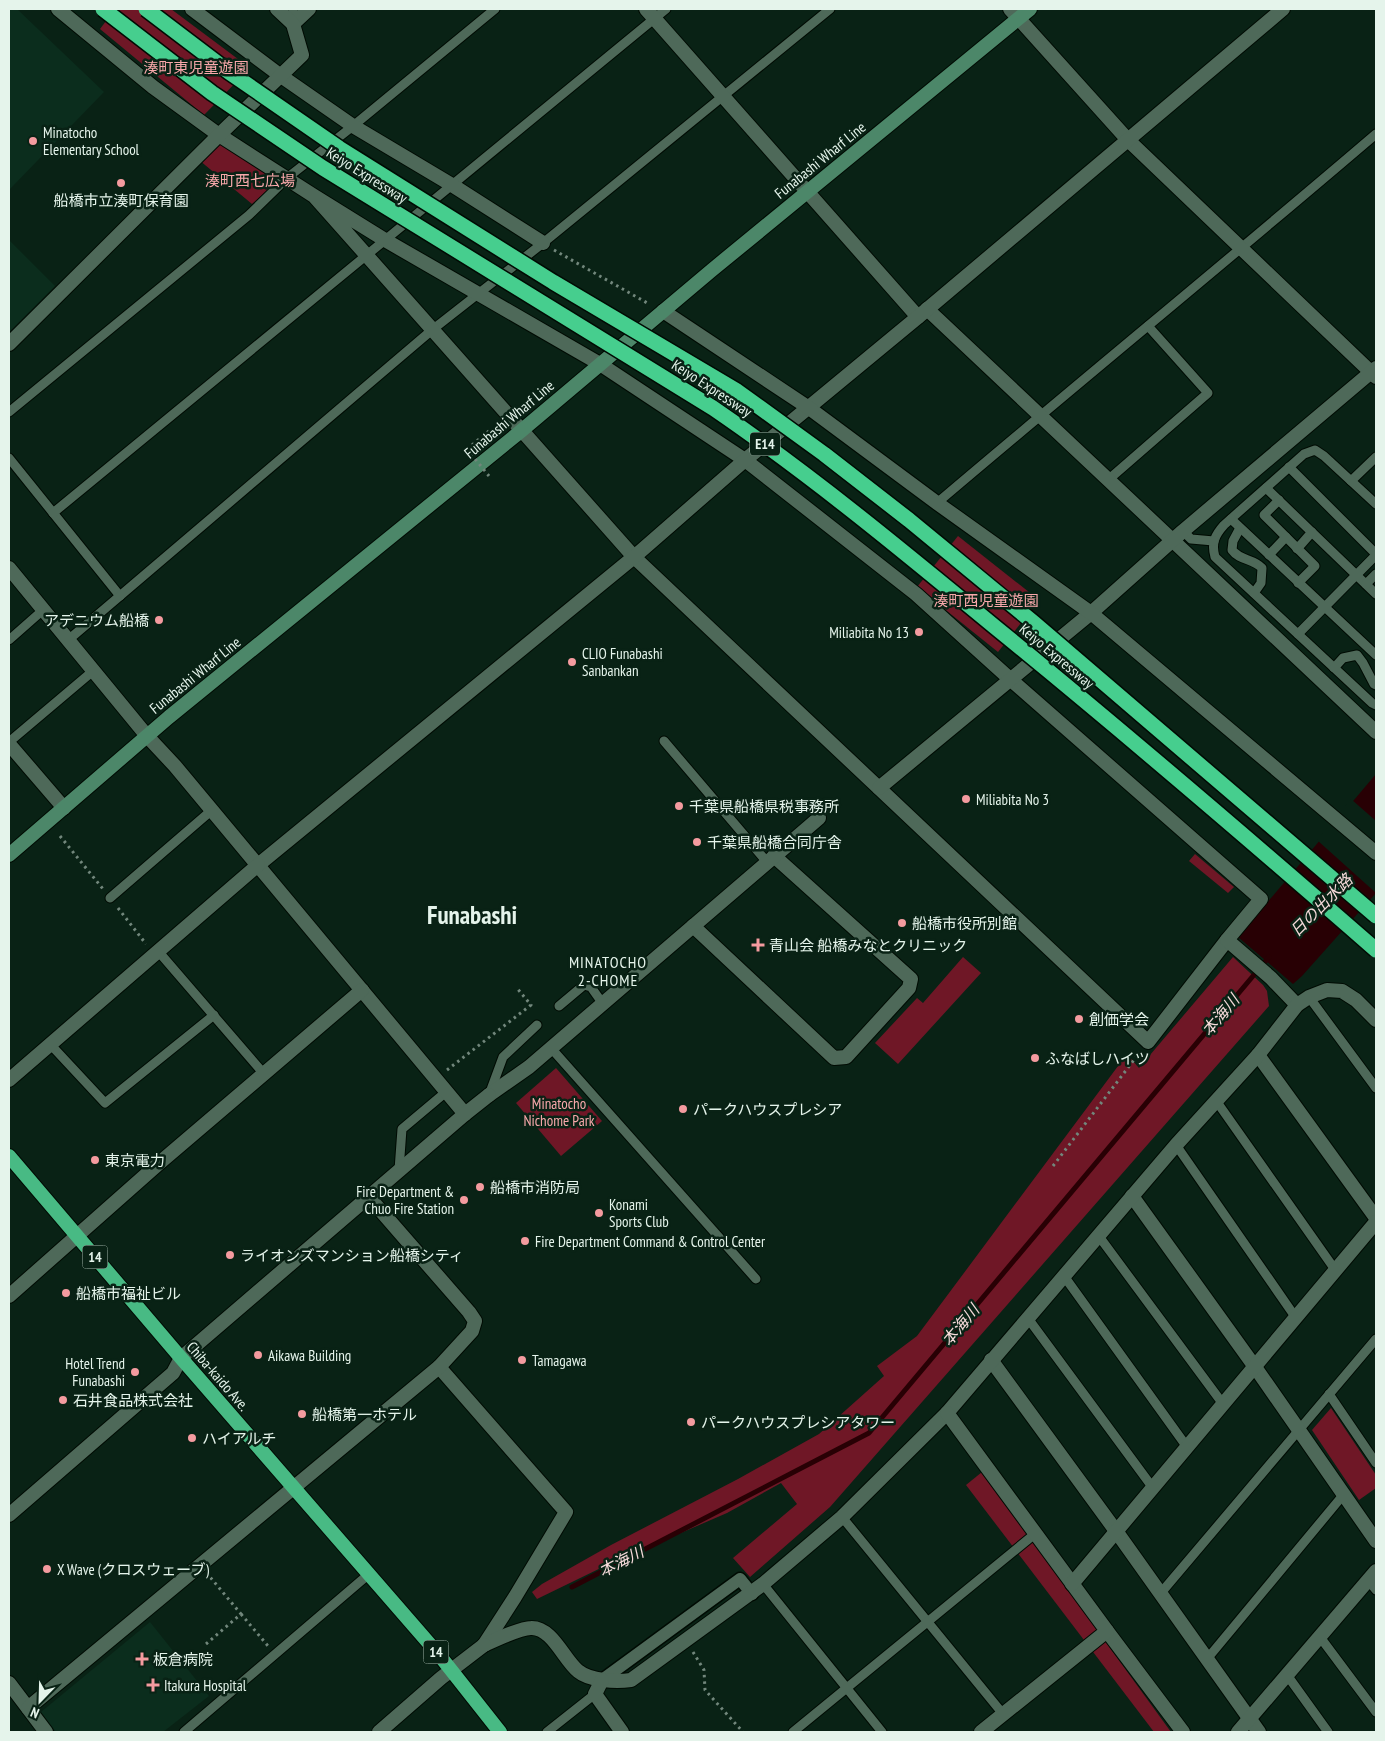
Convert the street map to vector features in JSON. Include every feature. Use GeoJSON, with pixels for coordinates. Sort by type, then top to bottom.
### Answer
{"type":"FeatureCollection","features":[{"type":"Feature","properties":{"kind":"highway","name":"Keiyo Expressway"},"geometry":{"type":"LineString","coordinates":[[103,9],[212,93],[323,168],[713,408],[772,448],[897,546],[1039,663],[1376,950]]}},
{"type":"Feature","properties":{"kind":"highway","name":"Keiyo Expressway"},"geometry":{"type":"LineString","coordinates":[[146,9],[230,72],[339,148],[553,282],[736,391],[824,454],[909,520],[1034,623],[1376,916]]}},
{"type":"Feature","properties":{"kind":"highway","name":"Chiba-kaido Ave."},"geometry":{"type":"LineString","coordinates":[[9,1156],[452,1671],[500,1732]]}},
{"type":"Feature","properties":{"kind":"main road","name":"Funabashi Wharf Line"},"geometry":{"type":"LineString","coordinates":[[9,855],[147,736],[521,431],[807,192],[1014,14],[1030,9]]}},
{"type":"Feature","properties":{"kind":"street"},"geometry":{"type":"LineString","coordinates":[[58,9],[153,87],[219,134],[385,240],[600,364],[745,460],[916,594],[1261,900],[1227,940],[1148,1042],[634,557],[314,196]]}},
{"type":"Feature","properties":{"kind":"street"},"geometry":{"type":"LineString","coordinates":[[192,9],[281,76],[354,126],[543,243]]}},
{"type":"Feature","properties":{"kind":"street"},"geometry":{"type":"LineString","coordinates":[[9,344],[219,134],[302,55],[293,24],[277,9]]}},
{"type":"Feature","properties":{"kind":"street"},"geometry":{"type":"LineString","coordinates":[[293,24],[309,9]]}},
{"type":"Feature","properties":{"kind":"street"},"geometry":{"type":"LineString","coordinates":[[9,1080],[258,865],[634,557],[745,460],[1283,9]]}},
{"type":"Feature","properties":{"kind":"street"},"geometry":{"type":"LineString","coordinates":[[650,14],[807,192],[922,313],[1040,416],[1376,732]]}},
{"type":"Feature","properties":{"kind":"street"},"geometry":{"type":"LineString","coordinates":[[879,788],[1092,613],[1183,531],[1375,373],[1128,140],[1014,14]]}},
{"type":"Feature","properties":{"kind":"street"},"geometry":{"type":"LineString","coordinates":[[663,311],[809,408],[937,503],[1092,613],[1376,853]]}},
{"type":"Feature","properties":{"kind":"street"},"geometry":{"type":"LineString","coordinates":[[9,568],[147,736],[175,766],[465,1114]]}},
{"type":"Feature","properties":{"kind":"street"},"geometry":{"type":"LineString","coordinates":[[9,743],[64,808]]}},
{"type":"Feature","properties":{"kind":"street"},"geometry":{"type":"LineString","coordinates":[[9,1516],[174,1374],[181,1358],[368,1196],[465,1114],[529,1067],[819,818]]}},
{"type":"Feature","properties":{"kind":"street"},"geometry":{"type":"LineString","coordinates":[[693,926],[834,1058],[846,1057],[909,988],[911,979],[771,859]]}},
{"type":"Feature","properties":{"kind":"street"},"geometry":{"type":"LineString","coordinates":[[1227,940],[1271,978],[1303,1001]]}},
{"type":"Feature","properties":{"kind":"street"},"geometry":{"type":"LineString","coordinates":[[9,1296],[362,990]]}},
{"type":"Feature","properties":{"kind":"street"},"geometry":{"type":"LineString","coordinates":[[484,1645],[529,1628],[538,1628],[546,1633],[579,1672],[602,1680],[616,1682],[631,1680],[687,1641],[752,1594],[842,1517],[947,1413],[1098,1235],[1176,1145],[1217,1102],[1303,1001],[1327,990],[1342,992],[1356,1000],[1376,1020]]}},
{"type":"Feature","properties":{"kind":"street"},"geometry":{"type":"LineString","coordinates":[[1072,1584],[1336,1271],[1376,1220],[1258,1055]]}},
{"type":"Feature","properties":{"kind":"street"},"geometry":{"type":"LineString","coordinates":[[28,1708],[439,1367],[472,1331],[475,1321],[469,1312],[368,1196]]}},
{"type":"Feature","properties":{"kind":"street"},"geometry":{"type":"LineString","coordinates":[[1132,1196],[1255,1367],[1376,1541]]}},
{"type":"Feature","properties":{"kind":"street"},"geometry":{"type":"LineString","coordinates":[[991,1360],[1116,1531],[1258,1732]]}},
{"type":"Feature","properties":{"kind":"street"},"geometry":{"type":"LineString","coordinates":[[379,1732],[484,1645],[566,1512],[439,1367]]}},
{"type":"Feature","properties":{"kind":"street"},"geometry":{"type":"LineString","coordinates":[[947,1413],[1182,1732]]}},
{"type":"Feature","properties":{"kind":"street"},"geometry":{"type":"LineString","coordinates":[[622,1732],[595,1694],[602,1680],[740,1579],[752,1594]]}},
{"type":"Feature","properties":{"kind":"street"},"geometry":{"type":"LineString","coordinates":[[1238,1732],[1320,1637],[1374,1580]]}},
{"type":"Feature","properties":{"kind":"street"},"geometry":{"type":"LineString","coordinates":[[981,1732],[1107,1631]]}},
{"type":"Feature","properties":{"kind":"street"},"geometry":{"type":"LineString","coordinates":[[9,1684],[46,1732]]}},
{"type":"Feature","properties":{"kind":"lane"},"geometry":{"type":"LineString","coordinates":[[293,9],[293,24]]}},
{"type":"Feature","properties":{"kind":"lane"},"geometry":{"type":"LineString","coordinates":[[9,412],[249,215],[287,178],[354,126],[495,9]]}},
{"type":"Feature","properties":{"kind":"lane"},"geometry":{"type":"LineString","coordinates":[[53,513],[452,185],[650,14],[666,9]]}},
{"type":"Feature","properties":{"kind":"lane"},"geometry":{"type":"LineString","coordinates":[[67,640],[432,330],[543,243],[830,9]]}},
{"type":"Feature","properties":{"kind":"lane"},"geometry":{"type":"LineString","coordinates":[[937,503],[1376,134]]}},
{"type":"Feature","properties":{"kind":"lane"},"geometry":{"type":"LineString","coordinates":[[1108,480],[1208,393],[1148,326]]}},
{"type":"Feature","properties":{"kind":"lane"},"geometry":{"type":"LineString","coordinates":[[1376,504],[1315,450],[1304,454],[1217,532],[1213,549],[1215,556],[1376,705]]}},
{"type":"Feature","properties":{"kind":"lane"},"geometry":{"type":"LineString","coordinates":[[1351,481],[1376,457]]}},
{"type":"Feature","properties":{"kind":"lane"},"geometry":{"type":"LineString","coordinates":[[9,458],[120,596]]}},
{"type":"Feature","properties":{"kind":"lane"},"geometry":{"type":"LineString","coordinates":[[1289,467],[1376,554],[1298,634]]}},
{"type":"Feature","properties":{"kind":"lane"},"geometry":{"type":"LineString","coordinates":[[1266,488],[1376,594]]}},
{"type":"Feature","properties":{"kind":"lane"},"geometry":{"type":"LineString","coordinates":[[1279,500],[1264,515],[1315,566],[1298,583]]}},
{"type":"Feature","properties":{"kind":"lane"},"geometry":{"type":"LineString","coordinates":[[1231,519],[1376,655]]}},
{"type":"Feature","properties":{"kind":"lane"},"geometry":{"type":"LineString","coordinates":[[1240,528],[1233,541],[1232,550],[1236,555],[1243,559],[1251,560],[1262,568],[1261,583],[1254,593]]}},
{"type":"Feature","properties":{"kind":"lane"},"geometry":{"type":"LineString","coordinates":[[1183,531],[1191,539],[1214,540]]}},
{"type":"Feature","properties":{"kind":"lane"},"geometry":{"type":"LineString","coordinates":[[1297,549],[1312,532]]}},
{"type":"Feature","properties":{"kind":"lane"},"geometry":{"type":"LineString","coordinates":[[1269,555],[1286,537]]}},
{"type":"Feature","properties":{"kind":"lane"},"geometry":{"type":"LineString","coordinates":[[1366,584],[1376,574]]}},
{"type":"Feature","properties":{"kind":"lane"},"geometry":{"type":"LineString","coordinates":[[9,640],[43,610]]}},
{"type":"Feature","properties":{"kind":"lane"},"geometry":{"type":"LineString","coordinates":[[1334,668],[1343,658],[1357,655],[1376,685]]}},
{"type":"Feature","properties":{"kind":"lane"},"geometry":{"type":"LineString","coordinates":[[9,743],[93,671]]}},
{"type":"Feature","properties":{"kind":"lane"},"geometry":{"type":"LineString","coordinates":[[664,740],[771,859]]}},
{"type":"Feature","properties":{"kind":"lane"},"geometry":{"type":"LineString","coordinates":[[110,898],[212,810]]}},
{"type":"Feature","properties":{"kind":"lane"},"geometry":{"type":"LineString","coordinates":[[158,951],[264,1074]]}},
{"type":"Feature","properties":{"kind":"lane"},"geometry":{"type":"LineString","coordinates":[[559,1006],[584,985],[591,987],[603,1004]]}},
{"type":"Feature","properties":{"kind":"lane"},"geometry":{"type":"LineString","coordinates":[[1303,1001],[1376,1088]]}},
{"type":"Feature","properties":{"kind":"lane"},"geometry":{"type":"LineString","coordinates":[[50,1044],[105,1103],[214,1015]]}},
{"type":"Feature","properties":{"kind":"lane"},"geometry":{"type":"LineString","coordinates":[[489,1096],[502,1056],[537,1025]]}},
{"type":"Feature","properties":{"kind":"lane"},"geometry":{"type":"LineString","coordinates":[[551,1048],[756,1279]]}},
{"type":"Feature","properties":{"kind":"lane"},"geometry":{"type":"LineString","coordinates":[[399,1170],[402,1129],[446,1092]]}},
{"type":"Feature","properties":{"kind":"lane"},"geometry":{"type":"LineString","coordinates":[[1217,1102],[1336,1271]]}},
{"type":"Feature","properties":{"kind":"lane"},"geometry":{"type":"LineString","coordinates":[[1176,1145],[1296,1318]]}},
{"type":"Feature","properties":{"kind":"lane"},"geometry":{"type":"LineString","coordinates":[[1098,1235],[1223,1404]]}},
{"type":"Feature","properties":{"kind":"lane"},"geometry":{"type":"LineString","coordinates":[[1064,1276],[1187,1447]]}},
{"type":"Feature","properties":{"kind":"lane"},"geometry":{"type":"LineString","coordinates":[[1027,1318],[1153,1488]]}},
{"type":"Feature","properties":{"kind":"lane"},"geometry":{"type":"LineString","coordinates":[[1160,1594],[1376,1338]]}},
{"type":"Feature","properties":{"kind":"lane"},"geometry":{"type":"LineString","coordinates":[[1329,1394],[1376,1462]]}},
{"type":"Feature","properties":{"kind":"lane"},"geometry":{"type":"LineString","coordinates":[[1207,1660],[1344,1494]]}},
{"type":"Feature","properties":{"kind":"lane"},"geometry":{"type":"LineString","coordinates":[[842,1517],[1003,1714]]}},
{"type":"Feature","properties":{"kind":"lane"},"geometry":{"type":"LineString","coordinates":[[793,1732],[1036,1533]]}},
{"type":"Feature","properties":{"kind":"lane"},"geometry":{"type":"LineString","coordinates":[[184,1732],[369,1574]]}},
{"type":"Feature","properties":{"kind":"lane"},"geometry":{"type":"LineString","coordinates":[[763,1584],[882,1732]]}},
{"type":"Feature","properties":{"kind":"lane"},"geometry":{"type":"LineString","coordinates":[[1320,1637],[1376,1712]]}},
{"type":"Feature","properties":{"kind":"lane"},"geometry":{"type":"LineString","coordinates":[[1287,1675],[1328,1732]]}},
{"type":"Feature","properties":{"kind":"lane"},"geometry":{"type":"LineString","coordinates":[[547,1732],[595,1694]]}},
{"type":"Feature","properties":{"kind":"path"},"geometry":{"type":"LineString","coordinates":[[543,243],[663,311]]}},
{"type":"Feature","properties":{"kind":"path"},"geometry":{"type":"LineString","coordinates":[[489,431],[467,449],[489,476]]}},
{"type":"Feature","properties":{"kind":"path"},"geometry":{"type":"LineString","coordinates":[[440,1075],[531,1005],[516,987]]}},
{"type":"Feature","properties":{"kind":"path"},"geometry":{"type":"LineString","coordinates":[[1053,1166],[1148,1042]]}},
{"type":"Feature","properties":{"kind":"path"},"geometry":{"type":"LineString","coordinates":[[201,1565],[275,1654]]}},
{"type":"Feature","properties":{"kind":"path"},"geometry":{"type":"LineString","coordinates":[[206,1644],[241,1614]]}},
{"type":"Feature","properties":{"kind":"path"},"geometry":{"type":"LineString","coordinates":[[687,1641],[704,1670],[705,1690],[743,1732]]}},
{"type":"Feature","properties":{"kind":"shaded area","name":"Minatocho Elementary School"},"geometry":{"type":"Polygon","coordinates":[[[9,9],[17,9],[104,92],[9,190],[9,9]]]}},
{"type":"Feature","properties":{"kind":"shaded area"},"geometry":{"type":"Polygon","coordinates":[[[9,240],[55,286],[9,332],[9,240]]]}},
{"type":"Feature","properties":{"kind":"shaded area","name":"板倉病院"},"geometry":{"type":"Polygon","coordinates":[[[150,1622],[209,1696],[163,1732],[56,1732],[41,1712],[150,1622]]]}},
{"type":"Feature","properties":{"kind":"green space","name":"湊町東児童遊園"},"geometry":{"type":"Polygon","coordinates":[[[115,9],[171,9],[250,68],[204,115],[100,29],[115,9]]]}},
{"type":"Feature","properties":{"kind":"green space","name":"湊町西七広場"},"geometry":{"type":"Polygon","coordinates":[[[219,140],[280,179],[252,204],[199,160],[219,140]]]}},
{"type":"Feature","properties":{"kind":"green space","name":"湊町西児童遊園"},"geometry":{"type":"Polygon","coordinates":[[[958,536],[1039,600],[998,652],[917,587],[958,536]]]}},
{"type":"Feature","properties":{"kind":"green space"},"geometry":{"type":"Polygon","coordinates":[[[1195,854],[1234,887],[1228,893],[1189,861],[1195,854]]]}},
{"type":"Feature","properties":{"kind":"green space"},"geometry":{"type":"Polygon","coordinates":[[[963,957],[981,973],[898,1064],[875,1043],[917,998],[923,1003],[963,957]]]}},
{"type":"Feature","properties":{"kind":"green space"},"geometry":{"type":"Polygon","coordinates":[[[1233,957],[1263,985],[1267,991],[1269,1006],[830,1507],[750,1577],[733,1558],[797,1504],[781,1483],[727,1513],[609,1564],[537,1599],[532,1592],[542,1584],[819,1434],[884,1376],[877,1366],[917,1336],[1127,1054],[1139,1068],[1233,957]]]}},
{"type":"Feature","properties":{"kind":"green space","name":"Minatocho Nichome Park"},"geometry":{"type":"Polygon","coordinates":[[[556,1068],[602,1121],[561,1156],[516,1103],[556,1068]]]}},
{"type":"Feature","properties":{"kind":"green space"},"geometry":{"type":"Polygon","coordinates":[[[1331,1408],[1376,1475],[1376,1488],[1359,1500],[1312,1430],[1331,1408]]]}},
{"type":"Feature","properties":{"kind":"green space"},"geometry":{"type":"Polygon","coordinates":[[[982,1472],[1171,1732],[1154,1732],[966,1485],[982,1472]]]}},
{"type":"Feature","properties":{"kind":"water","name":"日の出水路"},"geometry":{"type":"Polygon","coordinates":[[[1376,774],[1376,893],[1293,984],[1238,937],[1376,774]]]}},
{"type":"Feature","properties":{"kind":"pier"},"geometry":{"type":"Polygon","coordinates":[[[1351,799],[1376,821],[1376,893],[1317,840],[1351,799]]]}},
{"type":"Feature","properties":{"kind":"waterway","name":"本海川"},"geometry":{"type":"LineString","coordinates":[[572,1587],[869,1433],[1269,957]]}},
{"type":"Feature","properties":{"kind":"place","name":"Minatocho Elementary School"},"geometry":{"type":"Point","coordinates":[33,141]}},
{"type":"Feature","properties":{"kind":"place","name":"船橋市立湊町保育園"},"geometry":{"type":"Point","coordinates":[121,183]}},
{"type":"Feature","properties":{"kind":"place","name":"アデニウム船橋"},"geometry":{"type":"Point","coordinates":[159,620]}},
{"type":"Feature","properties":{"kind":"place","name":"Miliabita No 13"},"geometry":{"type":"Point","coordinates":[919,632]}},
{"type":"Feature","properties":{"kind":"place","name":"CLIO Funabashi Sanbankan"},"geometry":{"type":"Point","coordinates":[572,662]}},
{"type":"Feature","properties":{"kind":"place","name":"Miliabita No 3"},"geometry":{"type":"Point","coordinates":[966,799]}},
{"type":"Feature","properties":{"kind":"place","name":"千葉県船橋県税事務所"},"geometry":{"type":"Point","coordinates":[679,806]}},
{"type":"Feature","properties":{"kind":"place","name":"千葉県船橋合同庁舎"},"geometry":{"type":"Point","coordinates":[697,842]}},
{"type":"Feature","properties":{"kind":"place","name":"船橋市役所別館"},"geometry":{"type":"Point","coordinates":[902,923]}},
{"type":"Feature","properties":{"kind":"place","name":"青山会 船橋みなとクリニック"},"geometry":{"type":"Point","coordinates":[758,945]}},
{"type":"Feature","properties":{"kind":"place","name":"創価学会"},"geometry":{"type":"Point","coordinates":[1079,1019]}},
{"type":"Feature","properties":{"kind":"place","name":"ふなばしハイツ"},"geometry":{"type":"Point","coordinates":[1035,1058]}},
{"type":"Feature","properties":{"kind":"place","name":"パークハウスプレシア"},"geometry":{"type":"Point","coordinates":[683,1109]}},
{"type":"Feature","properties":{"kind":"place","name":"東京電力"},"geometry":{"type":"Point","coordinates":[95,1160]}},
{"type":"Feature","properties":{"kind":"place","name":"船橋市消防局"},"geometry":{"type":"Point","coordinates":[480,1187]}},
{"type":"Feature","properties":{"kind":"place","name":"Fire Department & Chuo Fire Station"},"geometry":{"type":"Point","coordinates":[464,1200]}},
{"type":"Feature","properties":{"kind":"place","name":"Konami Sports Club"},"geometry":{"type":"Point","coordinates":[599,1213]}},
{"type":"Feature","properties":{"kind":"place","name":"Fire Department Command & Control Center"},"geometry":{"type":"Point","coordinates":[525,1241]}},
{"type":"Feature","properties":{"kind":"place","name":"ライオンズマンション船橋シティ"},"geometry":{"type":"Point","coordinates":[230,1255]}},
{"type":"Feature","properties":{"kind":"place","name":"船橋市福祉ビル"},"geometry":{"type":"Point","coordinates":[66,1293]}},
{"type":"Feature","properties":{"kind":"place","name":"Aikawa Building"},"geometry":{"type":"Point","coordinates":[258,1355]}},
{"type":"Feature","properties":{"kind":"place","name":"Tamagawa"},"geometry":{"type":"Point","coordinates":[522,1360]}},
{"type":"Feature","properties":{"kind":"place","name":"Hotel Trend Funabashi"},"geometry":{"type":"Point","coordinates":[135,1372]}},
{"type":"Feature","properties":{"kind":"place","name":"石井食品株式会社"},"geometry":{"type":"Point","coordinates":[63,1400]}},
{"type":"Feature","properties":{"kind":"place","name":"船橋第一ホテル"},"geometry":{"type":"Point","coordinates":[302,1414]}},
{"type":"Feature","properties":{"kind":"place","name":"パークハウスプレシアタワー"},"geometry":{"type":"Point","coordinates":[691,1422]}},
{"type":"Feature","properties":{"kind":"place","name":"ハイアルチ"},"geometry":{"type":"Point","coordinates":[192,1438]}},
{"type":"Feature","properties":{"kind":"place","name":"X Wave (クロスウェーブ)"},"geometry":{"type":"Point","coordinates":[47,1569]}},
{"type":"Feature","properties":{"kind":"place","name":"板倉病院"},"geometry":{"type":"Point","coordinates":[142,1659]}},
{"type":"Feature","properties":{"kind":"place","name":"Itakura Hospital"},"geometry":{"type":"Point","coordinates":[153,1685]}},
{"type":"Feature","properties":{"kind":"district","name":"Funabashi"},"geometry":{"type":"Point","coordinates":[472,915]}},
{"type":"Feature","properties":{"kind":"district","name":"MINATOCHO 2-CHOME"},"geometry":{"type":"Point","coordinates":[608,971]}}]}
